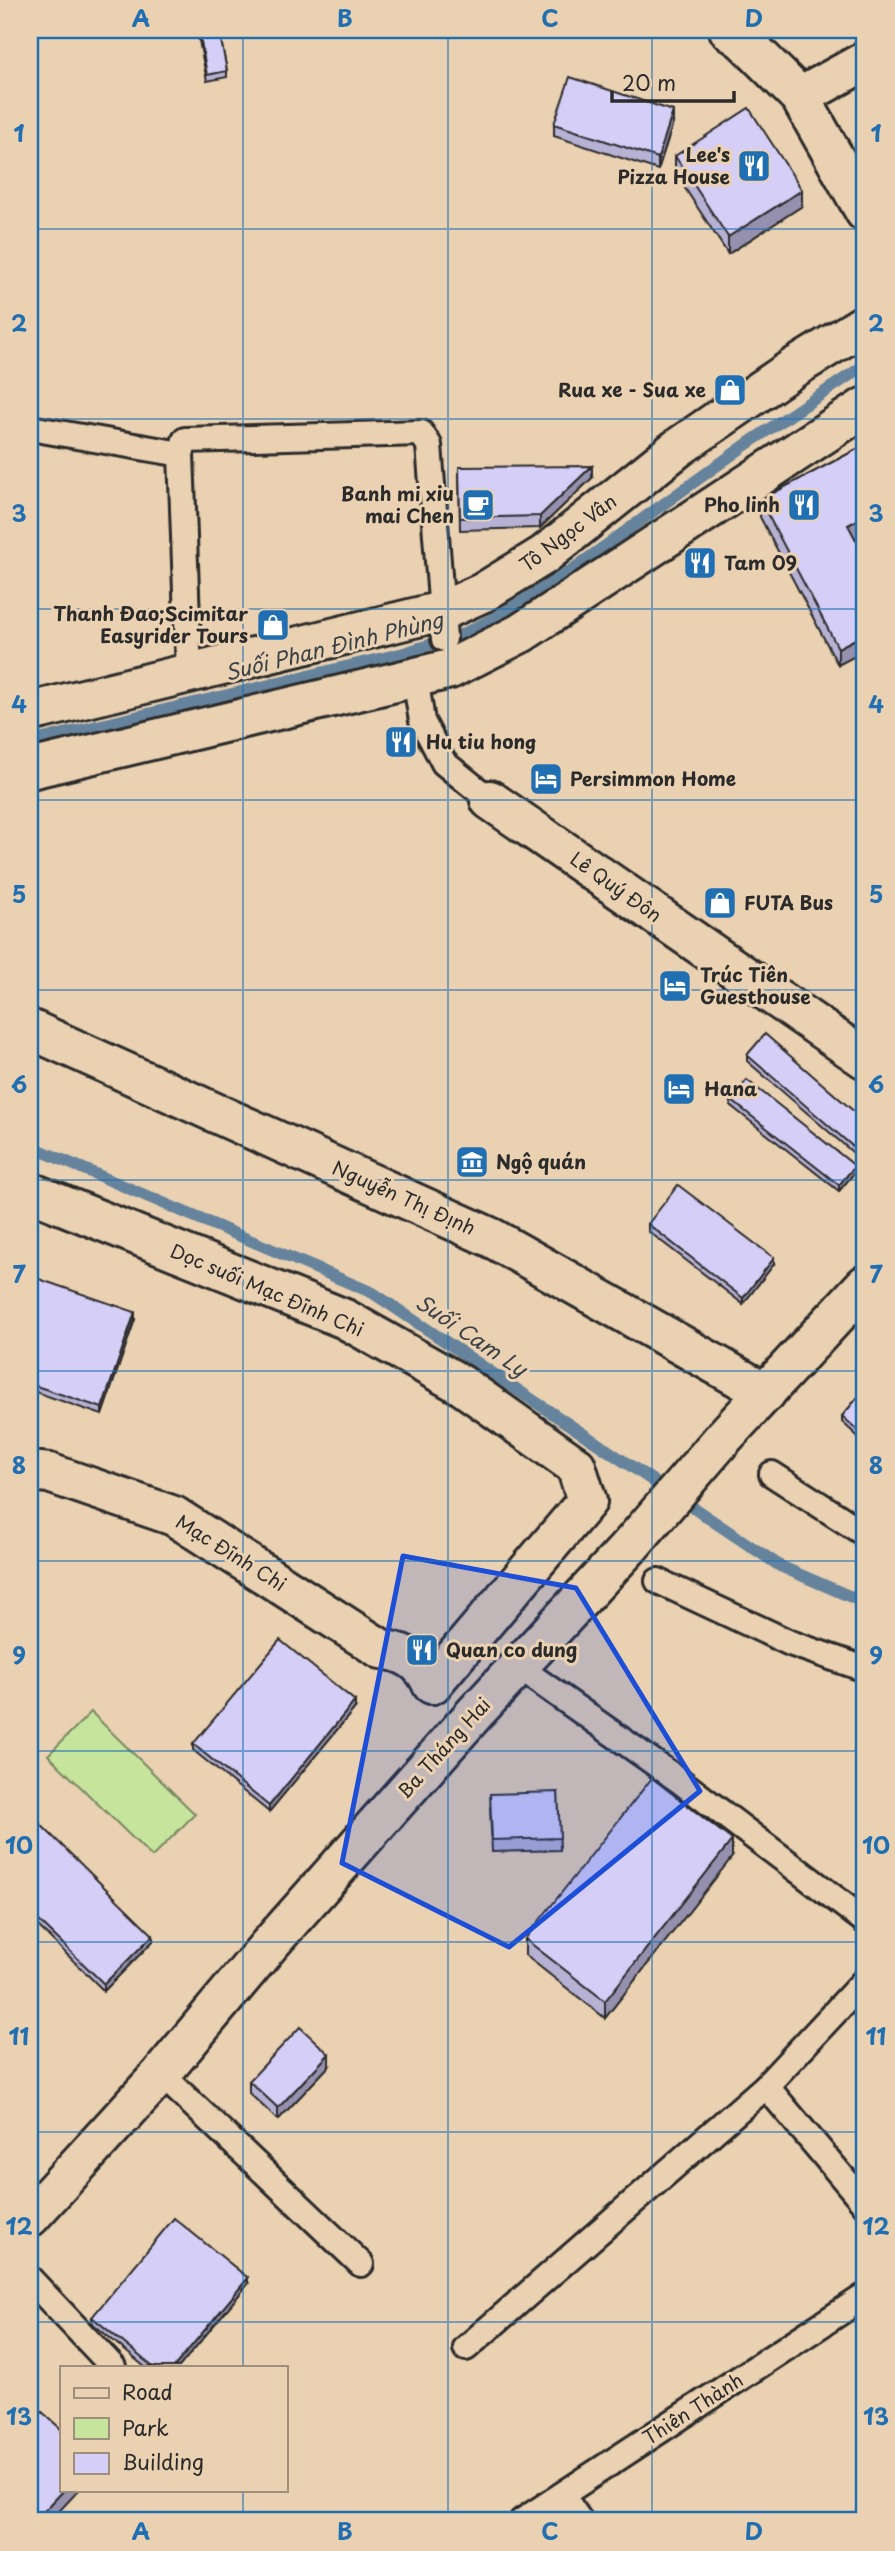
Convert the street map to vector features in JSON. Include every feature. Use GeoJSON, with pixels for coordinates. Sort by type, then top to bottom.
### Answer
{"type":"FeatureCollection","features":[{"type":"Feature","properties":{"kind":"street"},"geometry":{"type":"LineString","coordinates":[[729,30],[743,40],[800,97],[865,212]]}},
{"type":"Feature","properties":{"kind":"street"},"geometry":{"type":"LineString","coordinates":[[800,97],[865,61]]}},
{"type":"Feature","properties":{"kind":"street","name":"Tô Ngọc Vân"},"geometry":{"type":"LineString","coordinates":[[30,712],[189,674],[440,651],[484,592],[544,555],[679,447],[792,369],[865,324]]}},
{"type":"Feature","properties":{"kind":"street","name":"Tô Ngọc Vân"},"geometry":{"type":"LineString","coordinates":[[30,769],[440,651],[521,633],[865,407]]}},
{"type":"Feature","properties":{"kind":"street","name":"Lê Quý Đôn"},"geometry":{"type":"LineString","coordinates":[[490,800],[865,1059]]}},
{"type":"Feature","properties":{"kind":"street","name":"Nguyễn Thị Định"},"geometry":{"type":"LineString","coordinates":[[30,1029],[492,1238],[766,1393]]}},
{"type":"Feature","properties":{"kind":"street","name":"Dọc suối Mạc Đĩnh Chi"},"geometry":{"type":"LineString","coordinates":[[30,1192],[345,1319],[460,1384],[576,1466],[587,1501],[432,1684]]}},
{"type":"Feature","properties":{"kind":"street","name":"Ba Tháng Hai"},"geometry":{"type":"LineString","coordinates":[[30,2217],[161,2074],[269,1945],[475,1713],[634,1542],[724,1437],[865,1285]]}},
{"type":"Feature","properties":{"kind":"street","name":"Mạc Đĩnh Chi"},"geometry":{"type":"LineString","coordinates":[[30,1471],[49,1473],[174,1516],[380,1649],[398,1651],[425,1668],[432,1684],[475,1713]]}},
{"type":"Feature","properties":{"kind":"lane"},"geometry":{"type":"LineString","coordinates":[[30,428],[181,454],[189,674]]}},
{"type":"Feature","properties":{"kind":"lane","name":"Lê Quý Đôn"},"geometry":{"type":"LineString","coordinates":[[181,454],[185,440],[421,433],[429,445],[440,651],[422,721],[444,762],[490,800]]}},
{"type":"Feature","properties":{"kind":"lane"},"geometry":{"type":"LineString","coordinates":[[772,1474],[865,1534]]}},
{"type":"Feature","properties":{"kind":"lane"},"geometry":{"type":"LineString","coordinates":[[658,1581],[790,1643],[865,1670]]}},
{"type":"Feature","properties":{"kind":"lane"},"geometry":{"type":"LineString","coordinates":[[517,1667],[680,1782],[865,1922]]}},
{"type":"Feature","properties":{"kind":"lane"},"geometry":{"type":"LineString","coordinates":[[466,2348],[766,2086],[865,1980]]}},
{"type":"Feature","properties":{"kind":"lane"},"geometry":{"type":"LineString","coordinates":[[161,2074],[360,2264]]}},
{"type":"Feature","properties":{"kind":"lane"},"geometry":{"type":"LineString","coordinates":[[766,2086],[865,2204]]}},
{"type":"Feature","properties":{"kind":"lane"},"geometry":{"type":"LineString","coordinates":[[30,2280],[112,2366]]}},
{"type":"Feature","properties":{"kind":"lane","name":"Thiên Thành"},"geometry":{"type":"LineString","coordinates":[[522,2521],[865,2296]]}},
{"type":"Feature","properties":{"kind":"lane"},"geometry":{"type":"LineString","coordinates":[[562,2495],[580,2521]]}},
{"type":"Feature","properties":{"kind":"highlighted area"},"geometry":{"type":"Polygon","coordinates":[[[403,1556],[576,1588],[700,1791],[509,1947],[342,1863],[403,1556]]]}},
{"type":"Feature","properties":{"kind":"green space"},"geometry":{"type":"Polygon","coordinates":[[[91,1712],[195,1814],[152,1857],[48,1755],[91,1712]]]}},
{"type":"Feature","properties":{"kind":"building"},"geometry":{"type":"Polygon","coordinates":[[[199,30],[219,30],[227,71],[207,75],[199,30]]]}},
{"type":"Feature","properties":{"kind":"building"},"geometry":{"type":"Polygon","coordinates":[[[570,77],[673,111],[658,158],[554,124],[570,77]]]}},
{"type":"Feature","properties":{"kind":"building"},"geometry":{"type":"Polygon","coordinates":[[[749,108],[802,190],[728,237],[675,156],[749,108]]]}},
{"type":"Feature","properties":{"kind":"building"},"geometry":{"type":"Polygon","coordinates":[[[865,445],[865,516],[848,525],[865,557],[865,634],[838,648],[760,500],[865,445]]]}},
{"type":"Feature","properties":{"kind":"building"},"geometry":{"type":"Polygon","coordinates":[[[592,466],[540,516],[460,518],[459,467],[592,466]]]}},
{"type":"Feature","properties":{"kind":"building"},"geometry":{"type":"Polygon","coordinates":[[[765,1034],[865,1121],[865,1157],[747,1055],[765,1034]]]}},
{"type":"Feature","properties":{"kind":"building"},"geometry":{"type":"Polygon","coordinates":[[[747,1080],[855,1166],[839,1185],[731,1100],[747,1080]]]}},
{"type":"Feature","properties":{"kind":"building"},"geometry":{"type":"Polygon","coordinates":[[[678,1185],[774,1258],[743,1298],[648,1224],[678,1185]]]}},
{"type":"Feature","properties":{"kind":"building"},"geometry":{"type":"Polygon","coordinates":[[[30,1276],[135,1312],[102,1408],[30,1384],[30,1276]]]}},
{"type":"Feature","properties":{"kind":"building"},"geometry":{"type":"Polygon","coordinates":[[[865,1389],[865,1437],[842,1416],[865,1389]]]}},
{"type":"Feature","properties":{"kind":"building"},"geometry":{"type":"Polygon","coordinates":[[[280,1640],[355,1701],[269,1806],[193,1744],[280,1640]]]}},
{"type":"Feature","properties":{"kind":"building"},"geometry":{"type":"Polygon","coordinates":[[[652,1778],[732,1840],[605,2001],[525,1939],[652,1778]]]}},
{"type":"Feature","properties":{"kind":"building"},"geometry":{"type":"Polygon","coordinates":[[[558,1792],[560,1838],[492,1840],[490,1794],[558,1792]]]}},
{"type":"Feature","properties":{"kind":"building"},"geometry":{"type":"Polygon","coordinates":[[[30,1814],[153,1935],[104,1984],[30,1912],[30,1814]]]}},
{"type":"Feature","properties":{"kind":"building"},"geometry":{"type":"Polygon","coordinates":[[[300,2027],[329,2054],[278,2108],[249,2081],[300,2027]]]}},
{"type":"Feature","properties":{"kind":"building"},"geometry":{"type":"Polygon","coordinates":[[[174,2218],[248,2278],[175,2366],[152,2366],[92,2317],[174,2218]]]}},
{"type":"Feature","properties":{"kind":"building"},"geometry":{"type":"Polygon","coordinates":[[[30,2401],[60,2428],[60,2492],[62,2492],[35,2521],[30,2517],[30,2401]]]}},
{"type":"Feature","properties":{"kind":"waterway","name":"Suối Phan Đình Phùng"},"geometry":{"type":"LineString","coordinates":[[30,742],[404,653],[461,635],[502,614],[569,572],[747,444],[865,365]]}},
{"type":"Feature","properties":{"kind":"waterway","name":"Suối Cam Ly"},"geometry":{"type":"LineString","coordinates":[[30,1146],[373,1293],[780,1566],[865,1603]]}},
{"type":"Feature","properties":{"kind":"place","name":"Lee's Pizza House"},"geometry":{"type":"Point","coordinates":[754,166]}},
{"type":"Feature","properties":{"kind":"place","name":"Rua xe - Sua xe"},"geometry":{"type":"Point","coordinates":[730,390]}},
{"type":"Feature","properties":{"kind":"place","name":"Banh mi xiu mai Chen"},"geometry":{"type":"Point","coordinates":[478,505]}},
{"type":"Feature","properties":{"kind":"place","name":"Pho linh"},"geometry":{"type":"Point","coordinates":[804,505]}},
{"type":"Feature","properties":{"kind":"place","name":"Tam 09"},"geometry":{"type":"Point","coordinates":[700,563]}},
{"type":"Feature","properties":{"kind":"place","name":"Thanh Đao;Scimitar Easyrider Tours"},"geometry":{"type":"Point","coordinates":[273,625]}},
{"type":"Feature","properties":{"kind":"place","name":"Hu tiu hong"},"geometry":{"type":"Point","coordinates":[401,742]}},
{"type":"Feature","properties":{"kind":"place","name":"Persimmon Home"},"geometry":{"type":"Point","coordinates":[546,779]}},
{"type":"Feature","properties":{"kind":"place","name":"FUTA Bus"},"geometry":{"type":"Point","coordinates":[720,903]}},
{"type":"Feature","properties":{"kind":"place","name":"Trúc Tiên Guesthouse"},"geometry":{"type":"Point","coordinates":[675,986]}},
{"type":"Feature","properties":{"kind":"place","name":"Hana"},"geometry":{"type":"Point","coordinates":[679,1089]}},
{"type":"Feature","properties":{"kind":"place","name":"Ngộ quán"},"geometry":{"type":"Point","coordinates":[472,1162]}},
{"type":"Feature","properties":{"kind":"place","name":"Quan co dung"},"geometry":{"type":"Point","coordinates":[422,1650]}}]}
